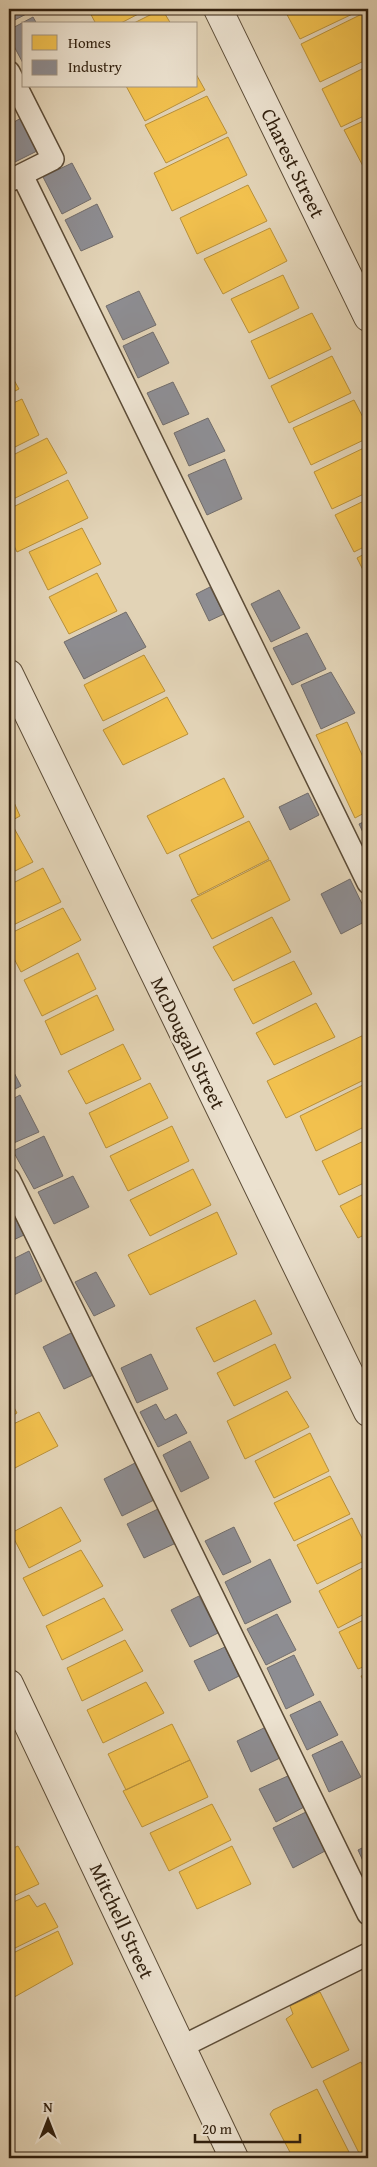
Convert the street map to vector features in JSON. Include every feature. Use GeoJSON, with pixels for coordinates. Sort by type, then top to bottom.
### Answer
{"type":"FeatureCollection","features":[{"type":"Feature","properties":{"kind":"street","name":"Charest Street"},"geometry":{"type":"LineString","coordinates":[[218,9],[368,317]]}},
{"type":"Feature","properties":{"kind":"street","name":"McDougall Street"},"geometry":{"type":"LineString","coordinates":[[9,674],[368,1412]]}},
{"type":"Feature","properties":{"kind":"street","name":"Mitchell Street"},"geometry":{"type":"LineString","coordinates":[[9,1684],[234,2158]]}},
{"type":"Feature","properties":{"kind":"lane"},"geometry":{"type":"LineString","coordinates":[[9,72],[53,159],[15,178],[368,883]]}},
{"type":"Feature","properties":{"kind":"lane"},"geometry":{"type":"LineString","coordinates":[[9,1179],[368,1914]]}},
{"type":"Feature","properties":{"kind":"lane"},"geometry":{"type":"LineString","coordinates":[[181,2047],[368,1954]]}},
{"type":"Feature","properties":{"kind":"building: Homes"},"geometry":{"type":"Polygon","coordinates":[[[88,9],[148,9],[123,22],[95,22],[88,9]]]}},
{"type":"Feature","properties":{"kind":"building: Homes"},"geometry":{"type":"Polygon","coordinates":[[[162,9],[170,22],[136,22],[162,9]]]}},
{"type":"Feature","properties":{"kind":"building: Homes"},"geometry":{"type":"Polygon","coordinates":[[[284,9],[360,9],[361,10],[300,39],[284,9]]]}},
{"type":"Feature","properties":{"kind":"building: Homes"},"geometry":{"type":"Polygon","coordinates":[[[362,14],[368,27],[368,59],[320,82],[301,44],[362,14]]]}},
{"type":"Feature","properties":{"kind":"building: Homes"},"geometry":{"type":"Polygon","coordinates":[[[368,66],[368,114],[341,127],[322,89],[368,66]]]}},
{"type":"Feature","properties":{"kind":"building: Homes"},"geometry":{"type":"Polygon","coordinates":[[[198,78],[205,90],[145,121],[127,88],[198,88],[198,78]]]}},
{"type":"Feature","properties":{"kind":"building: Homes"},"geometry":{"type":"Polygon","coordinates":[[[207,96],[227,133],[166,163],[145,125],[207,96]]]}},
{"type":"Feature","properties":{"kind":"building: Homes"},"geometry":{"type":"Polygon","coordinates":[[[368,119],[368,166],[364,168],[344,130],[368,119]]]}},
{"type":"Feature","properties":{"kind":"building: Homes"},"geometry":{"type":"Polygon","coordinates":[[[228,137],[247,175],[172,211],[154,173],[228,137]]]}},
{"type":"Feature","properties":{"kind":"building: Homes"},"geometry":{"type":"Polygon","coordinates":[[[248,185],[267,221],[197,254],[180,218],[248,185]]]}},
{"type":"Feature","properties":{"kind":"building: Homes"},"geometry":{"type":"Polygon","coordinates":[[[270,228],[287,261],[223,294],[204,259],[270,228]]]}},
{"type":"Feature","properties":{"kind":"building: Homes"},"geometry":{"type":"Polygon","coordinates":[[[283,275],[299,308],[249,333],[231,299],[283,275]]]}},
{"type":"Feature","properties":{"kind":"building: Homes"},"geometry":{"type":"Polygon","coordinates":[[[312,313],[331,349],[269,379],[251,341],[312,313]]]}},
{"type":"Feature","properties":{"kind":"building: Homes"},"geometry":{"type":"Polygon","coordinates":[[[332,356],[351,393],[289,423],[271,386],[332,356]]]}},
{"type":"Feature","properties":{"kind":"building: Homes"},"geometry":{"type":"Polygon","coordinates":[[[9,371],[19,389],[9,394],[9,371]]]}},
{"type":"Feature","properties":{"kind":"building: Homes"},"geometry":{"type":"Polygon","coordinates":[[[22,399],[39,435],[9,450],[9,405],[22,399]]]}},
{"type":"Feature","properties":{"kind":"building: Homes"},"geometry":{"type":"Polygon","coordinates":[[[354,400],[368,427],[368,438],[311,465],[293,428],[354,400]]]}},
{"type":"Feature","properties":{"kind":"building: Homes"},"geometry":{"type":"Polygon","coordinates":[[[47,438],[67,473],[9,501],[9,457],[47,438]]]}},
{"type":"Feature","properties":{"kind":"building: Homes"},"geometry":{"type":"Polygon","coordinates":[[[368,446],[368,492],[332,509],[314,472],[368,446]]]}},
{"type":"Feature","properties":{"kind":"building: Homes"},"geometry":{"type":"Polygon","coordinates":[[[68,480],[88,518],[17,552],[9,536],[9,509],[68,480]]]}},
{"type":"Feature","properties":{"kind":"building: Homes"},"geometry":{"type":"Polygon","coordinates":[[[368,499],[368,545],[354,552],[335,515],[368,499]]]}},
{"type":"Feature","properties":{"kind":"building: Homes"},"geometry":{"type":"Polygon","coordinates":[[[82,528],[101,564],[48,590],[29,552],[82,528]]]}},
{"type":"Feature","properties":{"kind":"building: Homes"},"geometry":{"type":"Polygon","coordinates":[[[368,552],[368,580],[357,558],[368,552]]]}},
{"type":"Feature","properties":{"kind":"building: Homes"},"geometry":{"type":"Polygon","coordinates":[[[97,573],[117,611],[69,634],[49,597],[97,573]]]}},
{"type":"Feature","properties":{"kind":"building: Homes"},"geometry":{"type":"Polygon","coordinates":[[[144,655],[165,691],[103,721],[84,685],[144,655]]]}},
{"type":"Feature","properties":{"kind":"building: Homes"},"geometry":{"type":"Polygon","coordinates":[[[167,697],[188,734],[123,765],[103,730],[167,697]]]}},
{"type":"Feature","properties":{"kind":"building: Homes"},"geometry":{"type":"Polygon","coordinates":[[[347,722],[368,768],[368,811],[355,818],[316,735],[347,722]]]}},
{"type":"Feature","properties":{"kind":"building: Homes"},"geometry":{"type":"Polygon","coordinates":[[[224,778],[244,817],[167,854],[147,816],[224,778]]]}},
{"type":"Feature","properties":{"kind":"building: Homes"},"geometry":{"type":"Polygon","coordinates":[[[9,791],[20,816],[9,822],[9,791]]]}},
{"type":"Feature","properties":{"kind":"building: Homes"},"geometry":{"type":"Polygon","coordinates":[[[249,821],[269,859],[198,895],[179,855],[249,821]]]}},
{"type":"Feature","properties":{"kind":"building: Homes"},"geometry":{"type":"Polygon","coordinates":[[[14,828],[33,862],[9,874],[9,831],[14,828]]]}},
{"type":"Feature","properties":{"kind":"building: Homes"},"geometry":{"type":"Polygon","coordinates":[[[270,860],[290,900],[212,939],[191,900],[270,860]]]}},
{"type":"Feature","properties":{"kind":"building: Homes"},"geometry":{"type":"Polygon","coordinates":[[[43,868],[61,902],[9,927],[9,885],[43,868]]]}},
{"type":"Feature","properties":{"kind":"building: Homes"},"geometry":{"type":"Polygon","coordinates":[[[63,908],[81,940],[21,972],[9,949],[9,934],[63,908]]]}},
{"type":"Feature","properties":{"kind":"building: Homes"},"geometry":{"type":"Polygon","coordinates":[[[272,917],[291,952],[233,981],[213,947],[272,917]]]}},
{"type":"Feature","properties":{"kind":"building: Homes"},"geometry":{"type":"Polygon","coordinates":[[[78,953],[96,989],[42,1016],[24,980],[78,953]]]}},
{"type":"Feature","properties":{"kind":"building: Homes"},"geometry":{"type":"Polygon","coordinates":[[[294,961],[312,994],[253,1024],[234,989],[294,961]]]}},
{"type":"Feature","properties":{"kind":"building: Homes"},"geometry":{"type":"Polygon","coordinates":[[[97,995],[114,1030],[61,1055],[45,1021],[97,995]]]}},
{"type":"Feature","properties":{"kind":"building: Homes"},"geometry":{"type":"Polygon","coordinates":[[[316,1003],[335,1037],[274,1065],[256,1033],[316,1003]]]}},
{"type":"Feature","properties":{"kind":"building: Homes"},"geometry":{"type":"Polygon","coordinates":[[[368,1033],[368,1078],[286,1118],[267,1081],[368,1033]]]}},
{"type":"Feature","properties":{"kind":"building: Homes"},"geometry":{"type":"Polygon","coordinates":[[[123,1044],[141,1079],[86,1104],[68,1071],[123,1044]]]}},
{"type":"Feature","properties":{"kind":"building: Homes"},"geometry":{"type":"Polygon","coordinates":[[[150,1083],[168,1118],[106,1148],[89,1113],[150,1083]]]}},
{"type":"Feature","properties":{"kind":"building: Homes"},"geometry":{"type":"Polygon","coordinates":[[[367,1083],[368,1125],[316,1151],[300,1116],[367,1083]]]}},
{"type":"Feature","properties":{"kind":"building: Homes"},"geometry":{"type":"Polygon","coordinates":[[[172,1126],[189,1161],[128,1191],[110,1156],[172,1126]]]}},
{"type":"Feature","properties":{"kind":"building: Homes"},"geometry":{"type":"Polygon","coordinates":[[[368,1139],[368,1181],[339,1195],[322,1161],[368,1139]]]}},
{"type":"Feature","properties":{"kind":"building: Homes"},"geometry":{"type":"Polygon","coordinates":[[[193,1169],[211,1205],[150,1236],[130,1200],[193,1169]]]}},
{"type":"Feature","properties":{"kind":"building: Homes"},"geometry":{"type":"Polygon","coordinates":[[[368,1192],[368,1233],[358,1238],[340,1206],[368,1192]]]}},
{"type":"Feature","properties":{"kind":"building: Homes"},"geometry":{"type":"Polygon","coordinates":[[[217,1212],[237,1254],[150,1295],[128,1255],[217,1212]]]}},
{"type":"Feature","properties":{"kind":"building: Homes"},"geometry":{"type":"Polygon","coordinates":[[[255,1300],[272,1334],[214,1362],[196,1328],[255,1300]]]}},
{"type":"Feature","properties":{"kind":"building: Homes"},"geometry":{"type":"Polygon","coordinates":[[[275,1344],[291,1378],[234,1406],[217,1373],[275,1344]]]}},
{"type":"Feature","properties":{"kind":"building: Homes"},"geometry":{"type":"Polygon","coordinates":[[[287,1391],[309,1427],[245,1459],[227,1421],[287,1391]]]}},
{"type":"Feature","properties":{"kind":"building: Homes"},"geometry":{"type":"Polygon","coordinates":[[[9,1398],[17,1413],[9,1418],[9,1398]]]}},
{"type":"Feature","properties":{"kind":"building: Homes"},"geometry":{"type":"Polygon","coordinates":[[[39,1412],[58,1446],[9,1471],[9,1426],[39,1412]]]}},
{"type":"Feature","properties":{"kind":"building: Homes"},"geometry":{"type":"Polygon","coordinates":[[[310,1433],[329,1471],[274,1498],[255,1461],[310,1433]]]}},
{"type":"Feature","properties":{"kind":"building: Homes"},"geometry":{"type":"Polygon","coordinates":[[[330,1476],[350,1514],[294,1541],[274,1503],[330,1476]]]}},
{"type":"Feature","properties":{"kind":"building: Homes"},"geometry":{"type":"Polygon","coordinates":[[[61,1507],[81,1541],[29,1568],[11,1533],[61,1507]]]}},
{"type":"Feature","properties":{"kind":"building: Homes"},"geometry":{"type":"Polygon","coordinates":[[[352,1518],[368,1550],[368,1559],[317,1584],[297,1545],[352,1518]]]}},
{"type":"Feature","properties":{"kind":"building: Homes"},"geometry":{"type":"Polygon","coordinates":[[[81,1550],[103,1586],[43,1616],[23,1578],[81,1550]]]}},
{"type":"Feature","properties":{"kind":"building: Homes"},"geometry":{"type":"Polygon","coordinates":[[[368,1565],[368,1612],[338,1628],[319,1591],[368,1565]]]}},
{"type":"Feature","properties":{"kind":"building: Homes"},"geometry":{"type":"Polygon","coordinates":[[[104,1598],[123,1630],[62,1660],[46,1626],[104,1598]]]}},
{"type":"Feature","properties":{"kind":"building: Homes"},"geometry":{"type":"Polygon","coordinates":[[[368,1618],[368,1665],[358,1669],[339,1632],[368,1618]]]}},
{"type":"Feature","properties":{"kind":"building: Homes"},"geometry":{"type":"Polygon","coordinates":[[[125,1640],[143,1671],[82,1701],[67,1668],[125,1640]]]}},
{"type":"Feature","properties":{"kind":"building: Homes"},"geometry":{"type":"Polygon","coordinates":[[[368,1673],[368,1690],[361,1676],[368,1673]]]}},
{"type":"Feature","properties":{"kind":"building: Homes"},"geometry":{"type":"Polygon","coordinates":[[[146,1682],[164,1713],[103,1743],[87,1710],[146,1682]]]}},
{"type":"Feature","properties":{"kind":"building: Homes"},"geometry":{"type":"Polygon","coordinates":[[[172,1724],[190,1760],[126,1790],[108,1754],[172,1724]]]}},
{"type":"Feature","properties":{"kind":"building: Homes"},"geometry":{"type":"Polygon","coordinates":[[[190,1760],[208,1797],[142,1827],[123,1791],[190,1760]]]}},
{"type":"Feature","properties":{"kind":"building: Homes"},"geometry":{"type":"Polygon","coordinates":[[[212,1804],[231,1840],[169,1871],[150,1833],[212,1804]]]}},
{"type":"Feature","properties":{"kind":"building: Homes"},"geometry":{"type":"Polygon","coordinates":[[[18,1846],[39,1884],[9,1898],[9,1850],[18,1846]]]}},
{"type":"Feature","properties":{"kind":"building: Homes"},"geometry":{"type":"Polygon","coordinates":[[[232,1846],[251,1884],[197,1909],[179,1872],[232,1846]]]}},
{"type":"Feature","properties":{"kind":"building: Homes"},"geometry":{"type":"Polygon","coordinates":[[[29,1895],[37,1907],[45,1903],[58,1927],[9,1951],[9,1904],[29,1895]]]}},
{"type":"Feature","properties":{"kind":"building: Homes"},"geometry":{"type":"Polygon","coordinates":[[[58,1931],[73,1964],[9,2000],[9,1955],[58,1931]]]}},
{"type":"Feature","properties":{"kind":"building: Homes"},"geometry":{"type":"Polygon","coordinates":[[[320,1992],[349,2050],[312,2068],[286,2019],[293,2014],[290,2006],[320,1992]]]}},
{"type":"Feature","properties":{"kind":"building: Homes"},"geometry":{"type":"Polygon","coordinates":[[[361,2062],[368,2077],[368,2151],[360,2155],[323,2081],[361,2062]]]}},
{"type":"Feature","properties":{"kind":"building: Homes"},"geometry":{"type":"Polygon","coordinates":[[[317,2089],[352,2158],[293,2158],[270,2114],[273,2110],[317,2089]]]}},
{"type":"Feature","properties":{"kind":"building: Industry"},"geometry":{"type":"Polygon","coordinates":[[[9,9],[30,9],[32,11],[9,23],[9,9]]]}},
{"type":"Feature","properties":{"kind":"building: Industry"},"geometry":{"type":"Polygon","coordinates":[[[33,17],[36,22],[24,22],[33,17]]]}},
{"type":"Feature","properties":{"kind":"building: Industry"},"geometry":{"type":"Polygon","coordinates":[[[22,23],[22,61],[9,37],[9,30],[22,23]]]}},
{"type":"Feature","properties":{"kind":"building: Industry"},"geometry":{"type":"Polygon","coordinates":[[[21,118],[37,151],[9,165],[9,125],[21,118]]]}},
{"type":"Feature","properties":{"kind":"building: Industry"},"geometry":{"type":"Polygon","coordinates":[[[72,163],[91,199],[62,214],[43,177],[72,163]]]}},
{"type":"Feature","properties":{"kind":"building: Industry"},"geometry":{"type":"Polygon","coordinates":[[[97,204],[113,237],[81,251],[65,220],[97,204]]]}},
{"type":"Feature","properties":{"kind":"building: Industry"},"geometry":{"type":"Polygon","coordinates":[[[139,291],[156,325],[123,340],[106,306],[139,291]]]}},
{"type":"Feature","properties":{"kind":"building: Industry"},"geometry":{"type":"Polygon","coordinates":[[[153,332],[169,363],[138,378],[123,346],[153,332]]]}},
{"type":"Feature","properties":{"kind":"building: Industry"},"geometry":{"type":"Polygon","coordinates":[[[173,382],[189,414],[163,425],[147,393],[173,382]]]}},
{"type":"Feature","properties":{"kind":"building: Industry"},"geometry":{"type":"Polygon","coordinates":[[[208,418],[225,451],[189,466],[174,433],[208,418]]]}},
{"type":"Feature","properties":{"kind":"building: Industry"},"geometry":{"type":"Polygon","coordinates":[[[225,459],[242,499],[207,515],[188,475],[225,459]]]}},
{"type":"Feature","properties":{"kind":"building: Industry"},"geometry":{"type":"Polygon","coordinates":[[[210,587],[224,614],[209,621],[196,594],[210,587]]]}},
{"type":"Feature","properties":{"kind":"building: Industry"},"geometry":{"type":"Polygon","coordinates":[[[279,590],[300,628],[271,642],[251,604],[279,590]]]}},
{"type":"Feature","properties":{"kind":"building: Industry"},"geometry":{"type":"Polygon","coordinates":[[[126,612],[146,647],[84,679],[64,642],[126,612]]]}},
{"type":"Feature","properties":{"kind":"building: Industry"},"geometry":{"type":"Polygon","coordinates":[[[307,633],[326,669],[292,685],[273,648],[307,633]]]}},
{"type":"Feature","properties":{"kind":"building: Industry"},"geometry":{"type":"Polygon","coordinates":[[[331,672],[355,713],[321,729],[301,685],[331,672]]]}},
{"type":"Feature","properties":{"kind":"building: Industry"},"geometry":{"type":"Polygon","coordinates":[[[308,793],[319,815],[290,830],[279,807],[308,793]]]}},
{"type":"Feature","properties":{"kind":"building: Industry"},"geometry":{"type":"Polygon","coordinates":[[[368,820],[368,843],[359,824],[368,820]]]}},
{"type":"Feature","properties":{"kind":"building: Industry"},"geometry":{"type":"Polygon","coordinates":[[[350,879],[368,916],[368,920],[341,934],[321,894],[350,879]]]}},
{"type":"Feature","properties":{"kind":"building: Industry"},"geometry":{"type":"Polygon","coordinates":[[[9,1063],[21,1086],[9,1092],[9,1063]]]}},
{"type":"Feature","properties":{"kind":"building: Industry"},"geometry":{"type":"Polygon","coordinates":[[[20,1095],[39,1132],[9,1145],[9,1101],[20,1095]]]}},
{"type":"Feature","properties":{"kind":"building: Industry"},"geometry":{"type":"Polygon","coordinates":[[[44,1136],[63,1176],[34,1189],[13,1151],[44,1136]]]}},
{"type":"Feature","properties":{"kind":"building: Industry"},"geometry":{"type":"Polygon","coordinates":[[[73,1176],[89,1207],[54,1224],[38,1192],[73,1176]]]}},
{"type":"Feature","properties":{"kind":"building: Industry"},"geometry":{"type":"Polygon","coordinates":[[[9,1209],[24,1235],[9,1242],[9,1209]]]}},
{"type":"Feature","properties":{"kind":"building: Industry"},"geometry":{"type":"Polygon","coordinates":[[[29,1251],[42,1281],[12,1296],[9,1290],[9,1261],[29,1251]]]}},
{"type":"Feature","properties":{"kind":"building: Industry"},"geometry":{"type":"Polygon","coordinates":[[[96,1272],[115,1306],[94,1316],[75,1282],[96,1272]]]}},
{"type":"Feature","properties":{"kind":"building: Industry"},"geometry":{"type":"Polygon","coordinates":[[[73,1332],[93,1375],[64,1389],[43,1347],[73,1332]]]}},
{"type":"Feature","properties":{"kind":"building: Industry"},"geometry":{"type":"Polygon","coordinates":[[[151,1354],[168,1389],[137,1403],[121,1368],[151,1354]]]}},
{"type":"Feature","properties":{"kind":"building: Industry"},"geometry":{"type":"Polygon","coordinates":[[[156,1404],[165,1420],[176,1414],[187,1433],[158,1447],[140,1412],[156,1404]]]}},
{"type":"Feature","properties":{"kind":"building: Industry"},"geometry":{"type":"Polygon","coordinates":[[[190,1441],[209,1478],[181,1492],[163,1455],[190,1441]]]}},
{"type":"Feature","properties":{"kind":"building: Industry"},"geometry":{"type":"Polygon","coordinates":[[[135,1463],[154,1500],[122,1516],[104,1479],[135,1463]]]}},
{"type":"Feature","properties":{"kind":"building: Industry"},"geometry":{"type":"Polygon","coordinates":[[[158,1509],[176,1543],[144,1558],[127,1524],[158,1509]]]}},
{"type":"Feature","properties":{"kind":"building: Industry"},"geometry":{"type":"Polygon","coordinates":[[[234,1527],[251,1562],[223,1575],[205,1541],[234,1527]]]}},
{"type":"Feature","properties":{"kind":"building: Industry"},"geometry":{"type":"Polygon","coordinates":[[[270,1559],[291,1602],[245,1624],[225,1582],[270,1559]]]}},
{"type":"Feature","properties":{"kind":"building: Industry"},"geometry":{"type":"Polygon","coordinates":[[[199,1596],[218,1633],[190,1647],[171,1610],[199,1596]]]}},
{"type":"Feature","properties":{"kind":"building: Industry"},"geometry":{"type":"Polygon","coordinates":[[[277,1614],[296,1650],[266,1665],[247,1629],[277,1614]]]}},
{"type":"Feature","properties":{"kind":"building: Industry"},"geometry":{"type":"Polygon","coordinates":[[[225,1647],[239,1676],[209,1691],[194,1661],[225,1647]]]}},
{"type":"Feature","properties":{"kind":"building: Industry"},"geometry":{"type":"Polygon","coordinates":[[[294,1655],[314,1695],[286,1709],[267,1668],[294,1655]]]}},
{"type":"Feature","properties":{"kind":"building: Industry"},"geometry":{"type":"Polygon","coordinates":[[[320,1701],[338,1735],[307,1750],[290,1715],[320,1701]]]}},
{"type":"Feature","properties":{"kind":"building: Industry"},"geometry":{"type":"Polygon","coordinates":[[[266,1727],[280,1758],[251,1772],[237,1741],[266,1727]]]}},
{"type":"Feature","properties":{"kind":"building: Industry"},"geometry":{"type":"Polygon","coordinates":[[[342,1741],[361,1777],[329,1792],[312,1755],[342,1741]]]}},
{"type":"Feature","properties":{"kind":"building: Industry"},"geometry":{"type":"Polygon","coordinates":[[[290,1775],[306,1806],[276,1822],[259,1789],[290,1775]]]}},
{"type":"Feature","properties":{"kind":"building: Industry"},"geometry":{"type":"Polygon","coordinates":[[[306,1812],[325,1851],[293,1868],[273,1828],[306,1812]]]}},
{"type":"Feature","properties":{"kind":"building: Industry"},"geometry":{"type":"Polygon","coordinates":[[[368,1845],[368,1872],[358,1850],[368,1845]]]}}]}
